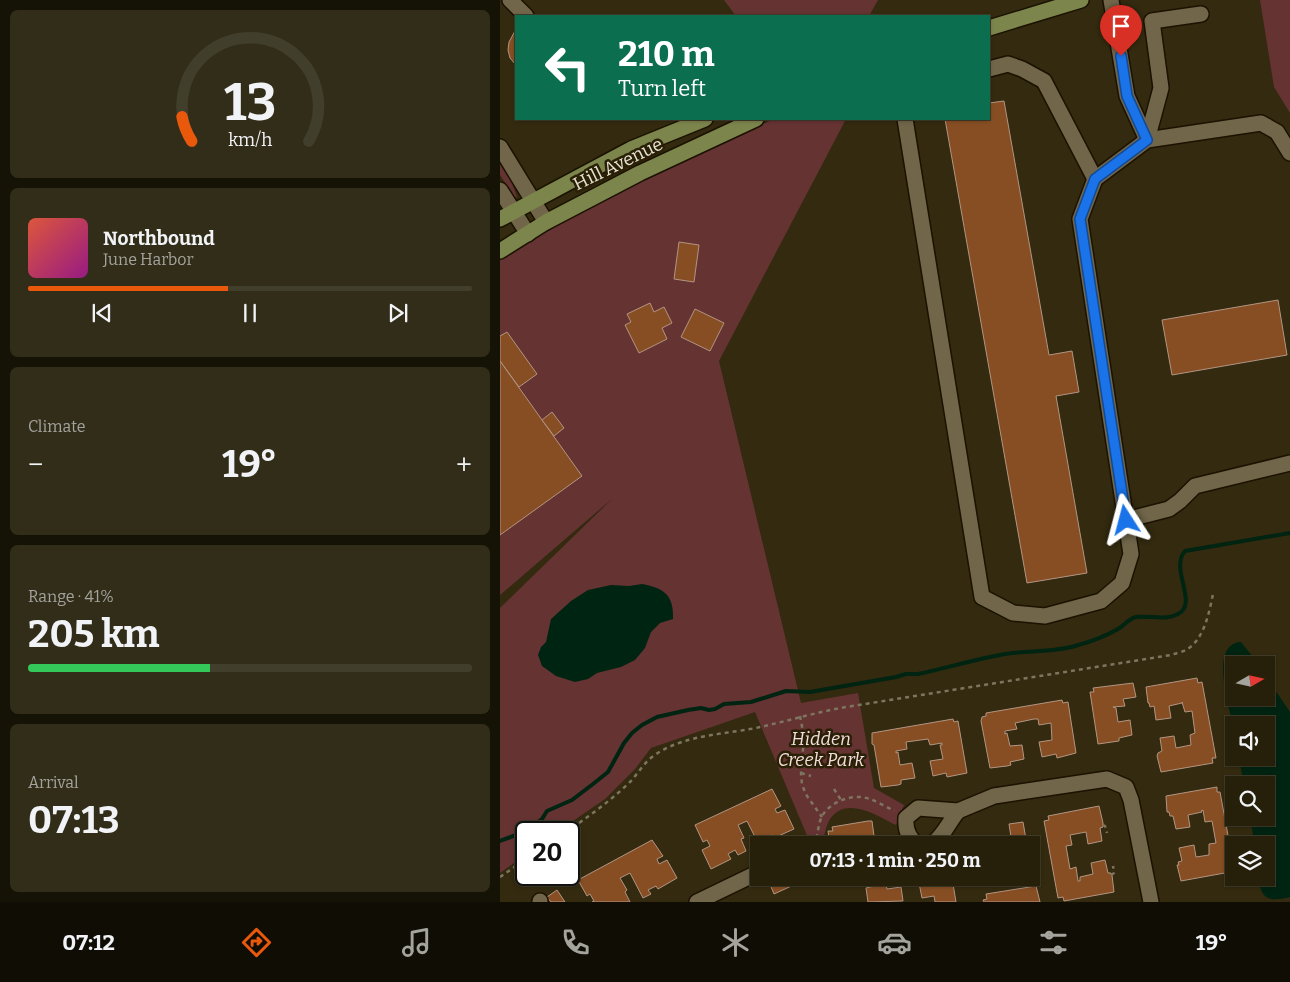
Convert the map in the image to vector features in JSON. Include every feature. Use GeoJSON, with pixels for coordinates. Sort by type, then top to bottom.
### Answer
{"type":"FeatureCollection","features":[{"type":"Feature","properties":{"kind":"main road"},"geometry":{"type":"LineString","coordinates":[[990,28],[1081,0]]}},
{"type":"Feature","properties":{"kind":"main road","name":"Hill Avenue"},"geometry":{"type":"LineString","coordinates":[[500,220],[513,211],[631,149],[703,120]]}},
{"type":"Feature","properties":{"kind":"main road","name":"Hill Avenue"},"geometry":{"type":"LineString","coordinates":[[500,251],[546,222],[640,173],[754,120]]}},
{"type":"Feature","properties":{"kind":"street"},"geometry":{"type":"LineString","coordinates":[[510,0],[525,15]]}},
{"type":"Feature","properties":{"kind":"street"},"geometry":{"type":"LineString","coordinates":[[1111,0],[1127,96],[1147,140]]}},
{"type":"Feature","properties":{"kind":"street"},"geometry":{"type":"LineString","coordinates":[[1147,140],[1161,88],[1152,21],[1201,14]]}},
{"type":"Feature","properties":{"kind":"street"},"geometry":{"type":"LineString","coordinates":[[990,69],[1008,64],[1044,81],[1095,179]]}},
{"type":"Feature","properties":{"kind":"street"},"geometry":{"type":"LineString","coordinates":[[905,120],[982,597],[1014,613],[1045,616],[1101,602],[1122,583],[1131,554],[1080,219],[1095,179],[1147,140],[1261,123],[1277,132],[1290,153]]}},
{"type":"Feature","properties":{"kind":"street"},"geometry":{"type":"LineString","coordinates":[[500,147],[546,222]]}},
{"type":"Feature","properties":{"kind":"street"},"geometry":{"type":"LineString","coordinates":[[500,190],[528,234]]}},
{"type":"Feature","properties":{"kind":"street"},"geometry":{"type":"LineString","coordinates":[[1126,520],[1169,510],[1195,486],[1290,463]]}},
{"type":"Feature","properties":{"kind":"street"},"geometry":{"type":"LineString","coordinates":[[909,836],[906,818],[918,808],[958,811],[994,796],[1107,779],[1126,787],[1131,800],[1151,902]]}},
{"type":"Feature","properties":{"kind":"street"},"geometry":{"type":"LineString","coordinates":[[941,836],[958,811]]}},
{"type":"Feature","properties":{"kind":"street"},"geometry":{"type":"LineString","coordinates":[[707,900],[750,877]]}},
{"type":"Feature","properties":{"kind":"path"},"geometry":{"type":"LineString","coordinates":[[580,822],[598,810],[630,782],[650,758],[666,748],[707,735],[764,726],[840,708],[1172,655],[1187,649],[1199,637],[1209,616],[1213,594]]}},
{"type":"Feature","properties":{"kind":"path"},"geometry":{"type":"LineString","coordinates":[[800,716],[804,737],[802,785],[807,796],[822,817]]}},
{"type":"Feature","properties":{"kind":"path"},"geometry":{"type":"LineString","coordinates":[[801,773],[811,776]]}},
{"type":"Feature","properties":{"kind":"path"},"geometry":{"type":"LineString","coordinates":[[834,789],[840,800]]}},
{"type":"Feature","properties":{"kind":"path"},"geometry":{"type":"LineString","coordinates":[[817,836],[822,817],[840,800],[858,797],[869,798],[900,814]]}},
{"type":"Feature","properties":{"kind":"path"},"geometry":{"type":"LineString","coordinates":[[1103,825],[1107,833]]}},
{"type":"Feature","properties":{"kind":"path"},"geometry":{"type":"LineString","coordinates":[[1112,875],[1114,874],[1113,866]]}},
{"type":"Feature","properties":{"kind":"path"},"geometry":{"type":"LineString","coordinates":[[500,877],[515,867]]}},
{"type":"Feature","properties":{"kind":"green space"},"geometry":{"type":"Polygon","coordinates":[[[724,0],[878,0],[870,15],[735,15],[724,0]]]}},
{"type":"Feature","properties":{"kind":"green space"},"geometry":{"type":"Polygon","coordinates":[[[1260,0],[1290,0],[1290,113],[1274,87],[1260,0]]]}},
{"type":"Feature","properties":{"kind":"green space","name":"Hidden Creek Park"},"geometry":{"type":"Polygon","coordinates":[[[772,120],[845,120],[719,361],[801,703],[858,693],[874,788],[904,805],[896,825],[871,813],[853,808],[837,812],[830,819],[824,836],[807,836],[755,712],[651,748],[635,769],[605,799],[573,821],[515,821],[515,862],[500,873],[500,608],[613,498],[500,595],[500,259],[573,216],[656,172],[772,120]]]}},
{"type":"Feature","properties":{"kind":"green space"},"geometry":{"type":"Polygon","coordinates":[[[500,162],[509,175],[517,197],[515,197],[500,175],[500,162]]]}},
{"type":"Feature","properties":{"kind":"shaded area"},"geometry":{"type":"Polygon","coordinates":[[[642,584],[656,588],[666,594],[672,604],[673,619],[660,623],[651,632],[645,648],[635,660],[621,667],[597,673],[588,679],[575,682],[556,676],[542,666],[538,655],[541,647],[546,642],[551,619],[571,601],[588,590],[611,585],[629,586],[642,584]]]}},
{"type":"Feature","properties":{"kind":"shaded area"},"geometry":{"type":"Polygon","coordinates":[[[1241,642],[1252,656],[1225,656],[1225,686],[1223,665],[1225,654],[1231,645],[1241,642]]]}},
{"type":"Feature","properties":{"kind":"shaded area"},"geometry":{"type":"Polygon","coordinates":[[[1275,690],[1290,712],[1290,897],[1283,899],[1267,898],[1261,891],[1260,886],[1275,886],[1275,836],[1253,836],[1251,826],[1275,826],[1275,776],[1242,776],[1240,766],[1275,766],[1275,716],[1231,716],[1229,706],[1275,706],[1275,690]]]}},
{"type":"Feature","properties":{"kind":"building"},"geometry":{"type":"Polygon","coordinates":[[[515,31],[515,64],[510,58],[509,42],[515,31]]]}},
{"type":"Feature","properties":{"kind":"building"},"geometry":{"type":"Polygon","coordinates":[[[1004,101],[1049,355],[1072,351],[1079,392],[1056,396],[1087,573],[1027,583],[945,120],[990,120],[990,103],[1004,101]]]}},
{"type":"Feature","properties":{"kind":"building"},"geometry":{"type":"Polygon","coordinates":[[[679,242],[699,245],[694,282],[674,279],[679,242]]]}},
{"type":"Feature","properties":{"kind":"building"},"geometry":{"type":"Polygon","coordinates":[[[1278,300],[1287,355],[1172,375],[1162,320],[1278,300]]]}},
{"type":"Feature","properties":{"kind":"building"},"geometry":{"type":"Polygon","coordinates":[[[650,303],[654,312],[664,307],[672,323],[662,328],[667,339],[639,353],[625,325],[631,322],[627,314],[650,303]]]}},
{"type":"Feature","properties":{"kind":"building"},"geometry":{"type":"Polygon","coordinates":[[[695,309],[724,323],[710,351],[681,337],[695,309]]]}},
{"type":"Feature","properties":{"kind":"building"},"geometry":{"type":"Polygon","coordinates":[[[507,332],[537,374],[519,387],[500,361],[500,336],[507,332]]]}},
{"type":"Feature","properties":{"kind":"building"},"geometry":{"type":"Polygon","coordinates":[[[500,361],[582,476],[500,535],[500,361]]]}},
{"type":"Feature","properties":{"kind":"building"},"geometry":{"type":"Polygon","coordinates":[[[552,412],[564,428],[554,436],[542,420],[552,412]]]}},
{"type":"Feature","properties":{"kind":"building"},"geometry":{"type":"Polygon","coordinates":[[[1197,678],[1198,683],[1202,682],[1216,758],[1212,758],[1213,763],[1161,772],[1157,756],[1162,751],[1160,738],[1174,736],[1176,748],[1191,745],[1190,735],[1195,733],[1192,711],[1185,712],[1182,702],[1169,706],[1171,718],[1156,720],[1154,706],[1150,707],[1148,703],[1146,687],[1197,678]]]}},
{"type":"Feature","properties":{"kind":"building"},"geometry":{"type":"Polygon","coordinates":[[[1133,683],[1136,697],[1123,699],[1125,706],[1113,707],[1116,708],[1118,722],[1130,720],[1132,735],[1119,738],[1119,741],[1098,744],[1090,692],[1094,692],[1093,688],[1133,683]]]}},
{"type":"Feature","properties":{"kind":"building"},"geometry":{"type":"Polygon","coordinates":[[[1062,700],[1063,703],[1068,702],[1076,753],[1057,758],[1056,754],[1042,757],[1039,742],[1052,740],[1051,723],[1039,725],[1038,719],[1034,719],[1015,723],[1017,729],[1005,731],[1010,746],[1022,745],[1024,759],[1010,762],[1011,765],[990,768],[981,721],[982,717],[986,716],[986,713],[1062,700]]]}},
{"type":"Feature","properties":{"kind":"building"},"geometry":{"type":"Polygon","coordinates":[[[953,719],[954,722],[958,721],[967,773],[947,777],[946,773],[933,776],[930,761],[943,759],[940,745],[942,743],[930,745],[928,739],[906,742],[907,749],[896,751],[896,753],[898,752],[900,765],[912,763],[915,778],[901,780],[901,784],[898,785],[881,787],[874,745],[872,744],[872,733],[953,719]]]}},
{"type":"Feature","properties":{"kind":"building"},"geometry":{"type":"Polygon","coordinates":[[[1217,787],[1217,792],[1220,792],[1228,836],[1225,836],[1225,873],[1181,881],[1177,865],[1179,865],[1178,862],[1182,861],[1179,848],[1194,845],[1196,857],[1209,855],[1209,844],[1216,843],[1212,821],[1205,822],[1203,810],[1202,812],[1188,815],[1190,827],[1176,829],[1173,816],[1170,816],[1169,812],[1167,812],[1166,796],[1217,787]]]}},
{"type":"Feature","properties":{"kind":"building"},"geometry":{"type":"Polygon","coordinates":[[[772,789],[781,806],[775,809],[777,813],[785,810],[794,829],[778,836],[754,836],[747,821],[738,825],[744,838],[741,839],[746,851],[738,855],[735,850],[728,854],[731,859],[711,869],[702,850],[710,846],[707,840],[703,842],[695,825],[772,789]]]}},
{"type":"Feature","properties":{"kind":"building"},"geometry":{"type":"Polygon","coordinates":[[[1099,806],[1103,823],[1103,827],[1100,828],[1102,841],[1088,844],[1086,832],[1070,835],[1072,845],[1066,846],[1070,869],[1076,867],[1078,881],[1080,881],[1080,877],[1093,874],[1091,863],[1105,860],[1108,873],[1112,875],[1114,892],[1064,901],[1063,897],[1058,898],[1044,821],[1049,820],[1048,816],[1099,806]]]}},
{"type":"Feature","properties":{"kind":"building"},"geometry":{"type":"Polygon","coordinates":[[[872,821],[874,836],[829,836],[828,831],[833,831],[832,827],[872,821]]]}},
{"type":"Feature","properties":{"kind":"building"},"geometry":{"type":"Polygon","coordinates":[[[1023,822],[1025,836],[1011,836],[1009,824],[1023,822]]]}},
{"type":"Feature","properties":{"kind":"building"},"geometry":{"type":"Polygon","coordinates":[[[652,840],[663,856],[657,859],[659,864],[667,860],[677,878],[658,889],[656,886],[648,890],[651,894],[643,898],[630,873],[620,878],[627,890],[625,892],[630,902],[592,902],[594,901],[590,894],[587,896],[580,884],[580,879],[652,840]]]}},
{"type":"Feature","properties":{"kind":"building"},"geometry":{"type":"Polygon","coordinates":[[[771,886],[792,886],[774,894],[771,886]]]}},
{"type":"Feature","properties":{"kind":"building"},"geometry":{"type":"Polygon","coordinates":[[[874,886],[886,886],[887,889],[901,887],[903,901],[868,902],[866,888],[874,886]]]}},
{"type":"Feature","properties":{"kind":"building"},"geometry":{"type":"Polygon","coordinates":[[[920,886],[953,886],[956,902],[935,902],[934,896],[922,898],[920,886]]]}},
{"type":"Feature","properties":{"kind":"building"},"geometry":{"type":"Polygon","coordinates":[[[1036,886],[1040,902],[984,902],[983,900],[987,899],[986,894],[1036,886]]]}},
{"type":"Feature","properties":{"kind":"building"},"geometry":{"type":"Polygon","coordinates":[[[557,890],[565,902],[551,902],[547,897],[557,890]]]}},
{"type":"Feature","properties":{"kind":"waterway"},"geometry":{"type":"LineString","coordinates":[[500,841],[524,832],[542,819],[547,811],[572,800],[593,784],[608,772],[624,743],[632,733],[657,717],[701,708],[715,709],[724,704],[751,702],[786,691],[810,692],[906,674],[918,674],[1000,655],[1057,650],[1081,644],[1113,632],[1136,617],[1170,617],[1181,612],[1185,607],[1186,600],[1180,566],[1181,558],[1185,551],[1290,533]]}},
{"type":"Feature","properties":{"kind":"route"},"geometry":{"type":"LineString","coordinates":[[1121,56],[1127,96],[1147,140],[1095,179],[1080,219],[1126,520]]}}]}
